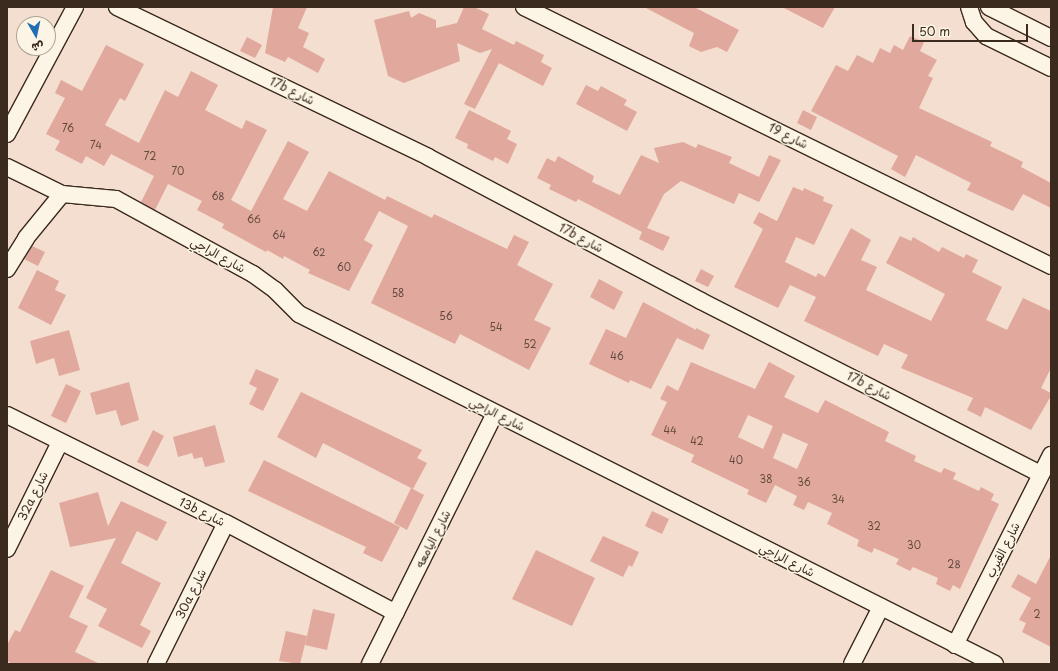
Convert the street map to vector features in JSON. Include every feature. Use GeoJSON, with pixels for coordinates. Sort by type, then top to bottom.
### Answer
{"type":"FeatureCollection","features":[{"type":"Feature","properties":{"kind":"street"},"geometry":{"type":"LineString","coordinates":[[7,134],[75,7]]}},
{"type":"Feature","properties":{"kind":"street","name":"17b شارع"},"geometry":{"type":"LineString","coordinates":[[117,7],[428,157],[701,301],[1042,474]]}},
{"type":"Feature","properties":{"kind":"street","name":"شارع 19"},"geometry":{"type":"LineString","coordinates":[[524,7],[1051,266]]}},
{"type":"Feature","properties":{"kind":"street"},"geometry":{"type":"LineString","coordinates":[[969,7],[974,22],[986,36],[1051,68]]}},
{"type":"Feature","properties":{"kind":"street"},"geometry":{"type":"LineString","coordinates":[[989,7],[1051,38]]}},
{"type":"Feature","properties":{"kind":"street","name":"شارع الراجي"},"geometry":{"type":"LineString","coordinates":[[7,166],[62,194],[116,199],[253,274],[299,314],[995,664]]}},
{"type":"Feature","properties":{"kind":"street"},"geometry":{"type":"LineString","coordinates":[[7,269],[26,238],[62,194]]}},
{"type":"Feature","properties":{"kind":"street","name":"شارع اليامعه"},"geometry":{"type":"LineString","coordinates":[[370,664],[496,413]]}},
{"type":"Feature","properties":{"kind":"street","name":"13b شارع"},"geometry":{"type":"LineString","coordinates":[[7,415],[226,523],[396,613]]}},
{"type":"Feature","properties":{"kind":"street","name":"32a شارع"},"geometry":{"type":"LineString","coordinates":[[7,549],[60,442]]}},
{"type":"Feature","properties":{"kind":"street","name":"شارع القيرب"},"geometry":{"type":"LineString","coordinates":[[956,645],[1051,455]]}},
{"type":"Feature","properties":{"kind":"street","name":"30a شارع"},"geometry":{"type":"LineString","coordinates":[[156,664],[226,523]]}},
{"type":"Feature","properties":{"kind":"street"},"geometry":{"type":"LineString","coordinates":[[852,664],[881,607]]}},
{"type":"Feature","properties":{"kind":"building"},"geometry":{"type":"Polygon","coordinates":[[[273,7],[307,7],[298,28],[309,33],[303,47],[325,59],[318,73],[288,57],[285,62],[265,53],[273,7]]]}},
{"type":"Feature","properties":{"kind":"building"},"geometry":{"type":"Polygon","coordinates":[[[464,7],[474,7],[489,14],[482,29],[514,45],[516,41],[544,55],[541,62],[552,68],[543,86],[499,63],[475,109],[464,104],[492,49],[480,53],[457,43],[460,61],[404,83],[388,76],[374,20],[409,11],[411,18],[419,13],[436,20],[436,28],[457,23],[464,7]]]}},
{"type":"Feature","properties":{"kind":"building"},"geometry":{"type":"Polygon","coordinates":[[[644,7],[694,7],[739,30],[727,52],[717,47],[701,52],[689,46],[694,33],[644,7]]]}},
{"type":"Feature","properties":{"kind":"building"},"geometry":{"type":"Polygon","coordinates":[[[782,7],[835,7],[823,28],[782,7]]]}},
{"type":"Feature","properties":{"kind":"building"},"geometry":{"type":"Polygon","coordinates":[[[910,36],[924,42],[920,51],[937,60],[928,76],[933,78],[919,108],[992,142],[990,146],[1023,162],[1021,167],[1051,183],[1051,208],[1023,194],[1013,211],[967,190],[971,183],[916,155],[905,177],[891,169],[898,156],[811,111],[836,65],[848,71],[857,55],[873,63],[880,48],[890,53],[894,45],[903,50],[910,36]]]}},
{"type":"Feature","properties":{"kind":"building"},"geometry":{"type":"Polygon","coordinates":[[[247,37],[262,45],[255,58],[240,51],[247,37]]]}},
{"type":"Feature","properties":{"kind":"building"},"geometry":{"type":"Polygon","coordinates":[[[106,45],[144,64],[125,101],[120,98],[105,125],[139,143],[165,90],[178,97],[191,71],[218,85],[205,110],[242,129],[246,120],[267,130],[231,200],[251,211],[288,141],[309,152],[283,199],[307,211],[329,171],[385,200],[387,196],[432,218],[434,214],[507,249],[514,235],[529,242],[517,265],[553,284],[534,320],[551,328],[529,370],[460,334],[455,344],[371,303],[408,226],[379,211],[364,240],[373,245],[349,291],[308,273],[310,270],[284,256],[283,259],[267,250],[266,252],[222,228],[224,224],[197,210],[202,201],[168,184],[155,210],[141,202],[154,176],[111,154],[104,166],[86,156],[82,164],[55,150],[60,141],[46,134],[65,98],[55,93],[61,80],[82,91],[106,45]]]}},
{"type":"Feature","properties":{"kind":"building"},"geometry":{"type":"Polygon","coordinates":[[[586,85],[598,91],[601,86],[627,100],[624,105],[637,112],[627,131],[576,104],[586,85]]]}},
{"type":"Feature","properties":{"kind":"building"},"geometry":{"type":"Polygon","coordinates":[[[469,110],[511,131],[507,139],[517,144],[508,164],[495,157],[493,161],[467,148],[468,144],[455,138],[469,110]]]}},
{"type":"Feature","properties":{"kind":"building"},"geometry":{"type":"Polygon","coordinates":[[[803,110],[817,117],[811,130],[797,123],[803,110]]]}},
{"type":"Feature","properties":{"kind":"building"},"geometry":{"type":"Polygon","coordinates":[[[683,142],[696,148],[698,144],[732,157],[729,163],[759,177],[769,155],[781,160],[759,202],[739,193],[734,204],[681,181],[664,194],[647,228],[670,237],[663,251],[639,239],[642,232],[578,199],[576,202],[549,189],[551,185],[537,178],[547,158],[555,162],[558,156],[594,176],[592,182],[620,195],[641,155],[659,163],[654,148],[683,142]]]}},
{"type":"Feature","properties":{"kind":"building"},"geometry":{"type":"Polygon","coordinates":[[[793,187],[803,191],[804,188],[824,197],[823,201],[833,205],[814,245],[796,237],[785,262],[816,277],[818,273],[825,277],[851,228],[871,240],[861,260],[877,267],[866,290],[931,321],[945,294],[886,263],[900,236],[911,241],[913,237],[939,252],[942,247],[964,258],[966,254],[978,260],[972,272],[1002,287],[986,320],[1007,330],[1023,298],[1051,311],[1051,368],[1041,388],[1051,393],[1051,396],[1031,430],[985,407],[981,417],[967,410],[973,398],[901,368],[908,355],[884,344],[878,356],[804,321],[816,297],[790,285],[778,308],[734,287],[763,229],[753,223],[759,212],[777,221],[793,187]]]}},
{"type":"Feature","properties":{"kind":"building"},"geometry":{"type":"Polygon","coordinates":[[[32,246],[45,252],[38,266],[24,259],[32,246]]]}},
{"type":"Feature","properties":{"kind":"building"},"geometry":{"type":"Polygon","coordinates":[[[701,269],[714,276],[708,287],[695,281],[701,269]]]}},
{"type":"Feature","properties":{"kind":"building"},"geometry":{"type":"Polygon","coordinates":[[[37,270],[59,281],[55,290],[66,295],[51,325],[18,308],[37,270]]]}},
{"type":"Feature","properties":{"kind":"building"},"geometry":{"type":"Polygon","coordinates":[[[599,279],[623,292],[614,310],[590,297],[599,279]]]}},
{"type":"Feature","properties":{"kind":"building"},"geometry":{"type":"Polygon","coordinates":[[[643,302],[696,330],[696,328],[710,335],[703,350],[677,338],[651,389],[630,380],[629,383],[589,364],[606,329],[626,338],[643,302]]]}},
{"type":"Feature","properties":{"kind":"building"},"geometry":{"type":"Polygon","coordinates":[[[69,330],[80,370],[59,376],[54,358],[36,364],[30,341],[69,330]]]}},
{"type":"Feature","properties":{"kind":"building"},"geometry":{"type":"Polygon","coordinates":[[[691,362],[755,389],[769,362],[795,376],[784,397],[818,413],[825,400],[889,432],[885,441],[916,456],[914,461],[941,473],[944,468],[956,473],[953,479],[979,491],[981,487],[994,494],[991,500],[999,504],[960,589],[953,585],[950,591],[936,584],[938,578],[913,567],[910,571],[896,564],[899,559],[874,548],[872,553],[857,546],[859,540],[827,524],[832,513],[808,502],[804,510],[793,505],[797,496],[775,485],[766,503],[747,494],[749,490],[691,462],[694,455],[651,435],[667,402],[660,399],[667,385],[678,391],[691,362]],[[748,415],[738,437],[763,449],[773,426],[748,415]],[[783,433],[773,458],[797,469],[808,444],[783,433]]]}},
{"type":"Feature","properties":{"kind":"building"},"geometry":{"type":"Polygon","coordinates":[[[256,369],[279,379],[263,411],[249,404],[257,388],[249,384],[256,369]]]}},
{"type":"Feature","properties":{"kind":"building"},"geometry":{"type":"Polygon","coordinates":[[[129,382],[139,420],[121,426],[116,410],[96,415],[90,393],[129,382]]]}},
{"type":"Feature","properties":{"kind":"building"},"geometry":{"type":"Polygon","coordinates":[[[66,384],[81,391],[66,423],[51,416],[66,384]]]}},
{"type":"Feature","properties":{"kind":"building"},"geometry":{"type":"Polygon","coordinates":[[[301,392],[422,450],[417,458],[427,463],[413,489],[323,443],[316,458],[277,437],[301,392]]]}},
{"type":"Feature","properties":{"kind":"building"},"geometry":{"type":"Polygon","coordinates":[[[215,425],[225,462],[205,467],[202,457],[194,459],[192,453],[178,457],[173,437],[215,425]]]}},
{"type":"Feature","properties":{"kind":"building"},"geometry":{"type":"Polygon","coordinates":[[[153,430],[164,436],[148,467],[137,462],[153,430]]]}},
{"type":"Feature","properties":{"kind":"building"},"geometry":{"type":"Polygon","coordinates":[[[264,460],[400,527],[382,562],[363,553],[366,547],[248,491],[264,460]]]}},
{"type":"Feature","properties":{"kind":"building"},"geometry":{"type":"Polygon","coordinates":[[[411,488],[424,495],[407,530],[394,523],[411,488]]]}},
{"type":"Feature","properties":{"kind":"building"},"geometry":{"type":"Polygon","coordinates":[[[98,492],[108,526],[121,501],[167,522],[157,541],[137,531],[121,563],[161,583],[140,625],[151,631],[142,648],[98,626],[107,609],[86,598],[116,538],[70,547],[59,503],[98,492]]]}},
{"type":"Feature","properties":{"kind":"building"},"geometry":{"type":"Polygon","coordinates":[[[652,511],[669,519],[662,534],[645,526],[652,511]]]}},
{"type":"Feature","properties":{"kind":"building"},"geometry":{"type":"Polygon","coordinates":[[[603,536],[639,552],[632,567],[629,565],[623,577],[590,561],[603,536]]]}},
{"type":"Feature","properties":{"kind":"building"},"geometry":{"type":"Polygon","coordinates":[[[536,550],[595,578],[572,626],[512,599],[536,550]]]}},
{"type":"Feature","properties":{"kind":"building"},"geometry":{"type":"Polygon","coordinates":[[[1051,555],[1051,647],[1022,632],[1026,623],[1019,620],[1031,598],[1011,587],[1018,574],[1036,584],[1051,555]]]}},
{"type":"Feature","properties":{"kind":"building"},"geometry":{"type":"Polygon","coordinates":[[[51,570],[84,586],[69,617],[88,626],[75,652],[100,664],[13,664],[7,661],[7,645],[15,630],[20,632],[51,570]]]}},
{"type":"Feature","properties":{"kind":"building"},"geometry":{"type":"Polygon","coordinates":[[[313,609],[335,614],[327,650],[305,645],[313,609]]]}},
{"type":"Feature","properties":{"kind":"building"},"geometry":{"type":"Polygon","coordinates":[[[286,631],[307,636],[300,664],[279,661],[286,631]]]}}]}
